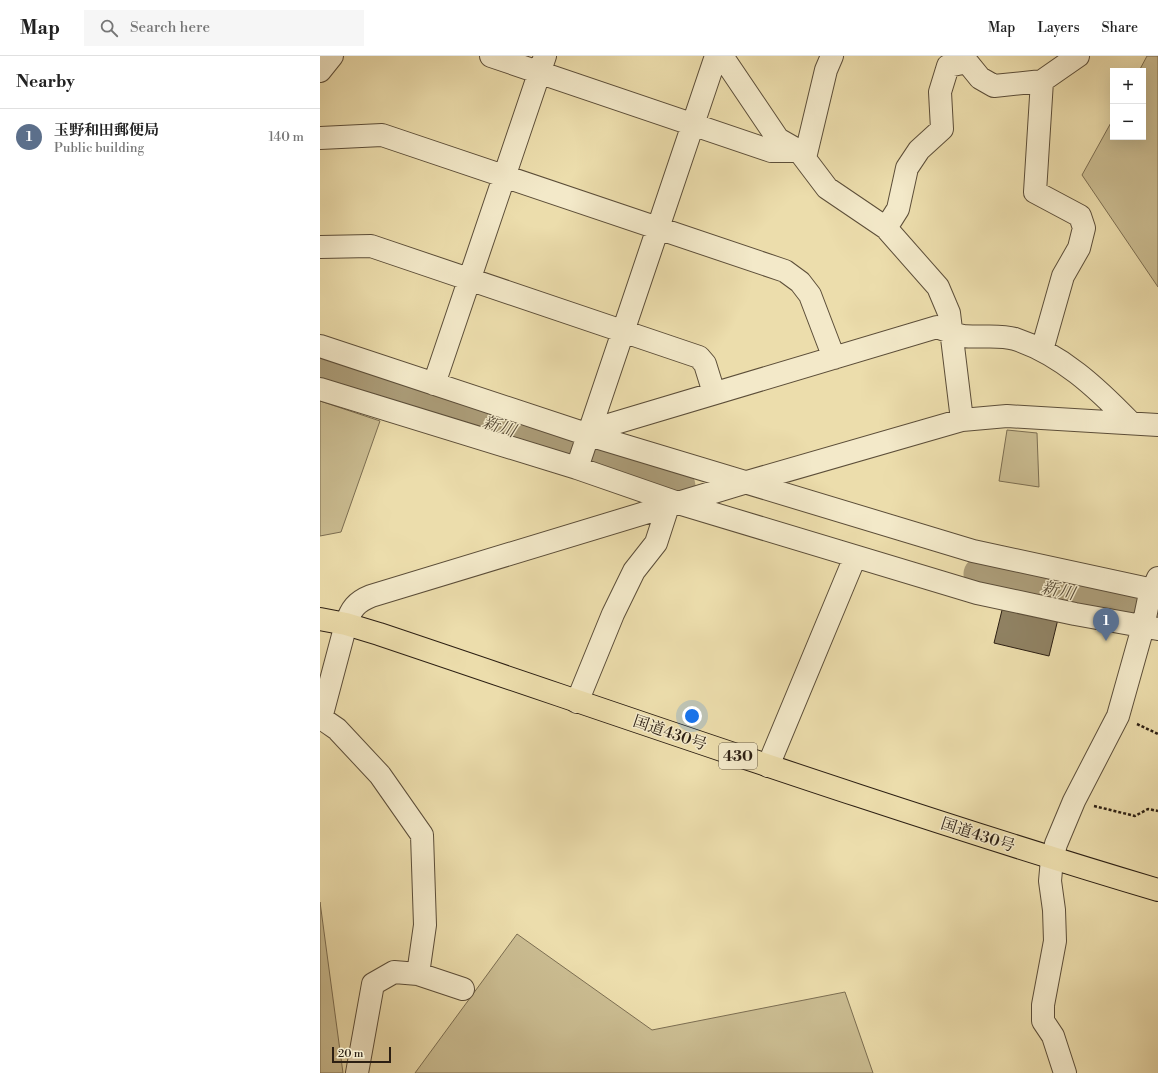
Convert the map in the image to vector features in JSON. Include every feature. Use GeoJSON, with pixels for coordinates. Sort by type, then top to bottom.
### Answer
{"type":"FeatureCollection","features":[{"type":"Feature","properties":{"kind":"highway","name":"国道430号"},"geometry":{"type":"LineString","coordinates":[[320,619],[346,624],[768,766],[1052,859],[1158,890]]}},
{"type":"Feature","properties":{"kind":"street"},"geometry":{"type":"LineString","coordinates":[[320,72],[332,56]]}},
{"type":"Feature","properties":{"kind":"street"},"geometry":{"type":"LineString","coordinates":[[491,56],[542,64],[693,125],[771,151],[802,155]]}},
{"type":"Feature","properties":{"kind":"street"},"geometry":{"type":"LineString","coordinates":[[583,453],[716,56]]}},
{"type":"Feature","properties":{"kind":"street"},"geometry":{"type":"LineString","coordinates":[[722,56],[778,139],[802,155],[827,188],[886,228],[938,287],[949,313],[962,420]]}},
{"type":"Feature","properties":{"kind":"street"},"geometry":{"type":"LineString","coordinates":[[802,155],[826,70],[832,56]]}},
{"type":"Feature","properties":{"kind":"street"},"geometry":{"type":"LineString","coordinates":[[886,228],[898,209],[906,168],[919,150],[942,129],[940,92],[948,66],[967,62],[980,78],[994,86],[1042,81],[1078,56]]}},
{"type":"Feature","properties":{"kind":"street"},"geometry":{"type":"LineString","coordinates":[[434,384],[542,64]]}},
{"type":"Feature","properties":{"kind":"street"},"geometry":{"type":"LineString","coordinates":[[1042,81],[1035,192],[1080,216],[1084,228],[1079,248],[1063,276],[1042,350]]}},
{"type":"Feature","properties":{"kind":"street"},"geometry":{"type":"LineString","coordinates":[[320,138],[382,135],[785,271],[800,282],[810,295],[834,358]]}},
{"type":"Feature","properties":{"kind":"street"},"geometry":{"type":"LineString","coordinates":[[320,247],[371,246],[699,357],[704,364],[714,393]]}},
{"type":"Feature","properties":{"kind":"street"},"geometry":{"type":"LineString","coordinates":[[583,453],[612,424],[937,327],[963,336],[1014,339],[1042,350],[1060,360],[1104,396],[1130,422]]}},
{"type":"Feature","properties":{"kind":"street"},"geometry":{"type":"LineString","coordinates":[[320,346],[434,384],[583,453],[673,505],[855,557],[977,594],[1152,606]]}},
{"type":"Feature","properties":{"kind":"street"},"geometry":{"type":"LineString","coordinates":[[320,389],[583,453],[747,482],[1152,606]]}},
{"type":"Feature","properties":{"kind":"street"},"geometry":{"type":"LineString","coordinates":[[418,974],[425,925],[422,835],[380,775],[338,729],[320,718],[346,624],[351,609],[356,604],[371,596],[747,482],[962,420],[1007,416],[1130,422],[1158,425]]}},
{"type":"Feature","properties":{"kind":"street"},"geometry":{"type":"LineString","coordinates":[[577,702],[613,614],[634,571],[656,543],[673,505]]}},
{"type":"Feature","properties":{"kind":"street"},"geometry":{"type":"LineString","coordinates":[[768,766],[855,557]]}},
{"type":"Feature","properties":{"kind":"street"},"geometry":{"type":"LineString","coordinates":[[1065,1073],[1053,1036],[1043,1021],[1043,1005],[1055,941],[1054,910],[1050,881],[1052,859],[1056,844],[1074,801],[1118,716],[1152,606]]}},
{"type":"Feature","properties":{"kind":"street"},"geometry":{"type":"LineString","coordinates":[[357,1073],[372,984],[394,972],[418,974],[463,989]]}},
{"type":"Feature","properties":{"kind":"path"},"geometry":{"type":"LineString","coordinates":[[1074,801],[1135,816],[1148,809],[1158,811]]}},
{"type":"Feature","properties":{"kind":"shaded area"},"geometry":{"type":"Polygon","coordinates":[[[1147,56],[1158,56],[1158,287],[1082,175],[1110,124],[1110,140],[1146,140],[1146,68],[1141,68],[1147,56]]]}},
{"type":"Feature","properties":{"kind":"shaded area"},"geometry":{"type":"Polygon","coordinates":[[[320,401],[380,421],[341,532],[320,536],[320,401]]]}},
{"type":"Feature","properties":{"kind":"shaded area"},"geometry":{"type":"Polygon","coordinates":[[[1007,430],[1037,433],[1039,487],[999,481],[1007,430]]]}},
{"type":"Feature","properties":{"kind":"shaded area"},"geometry":{"type":"Polygon","coordinates":[[[320,902],[343,1073],[320,1073],[320,902]]]}},
{"type":"Feature","properties":{"kind":"shaded area"},"geometry":{"type":"Polygon","coordinates":[[[517,934],[652,1030],[845,992],[873,1073],[415,1073],[517,934]]]}},
{"type":"Feature","properties":{"kind":"building"},"geometry":{"type":"Polygon","coordinates":[[[1003,606],[1058,619],[1049,656],[994,643],[1003,606]]]}},
{"type":"Feature","properties":{"kind":"waterway","name":"新川"},"geometry":{"type":"LineString","coordinates":[[320,368],[678,486]]}},
{"type":"Feature","properties":{"kind":"waterway","name":"新川"},"geometry":{"type":"LineString","coordinates":[[981,574],[1158,612]]}},
{"type":"Feature","properties":{"kind":"place","name":"玉野和田郵便局"},"geometry":{"type":"Point","coordinates":[1106,641]}}]}
